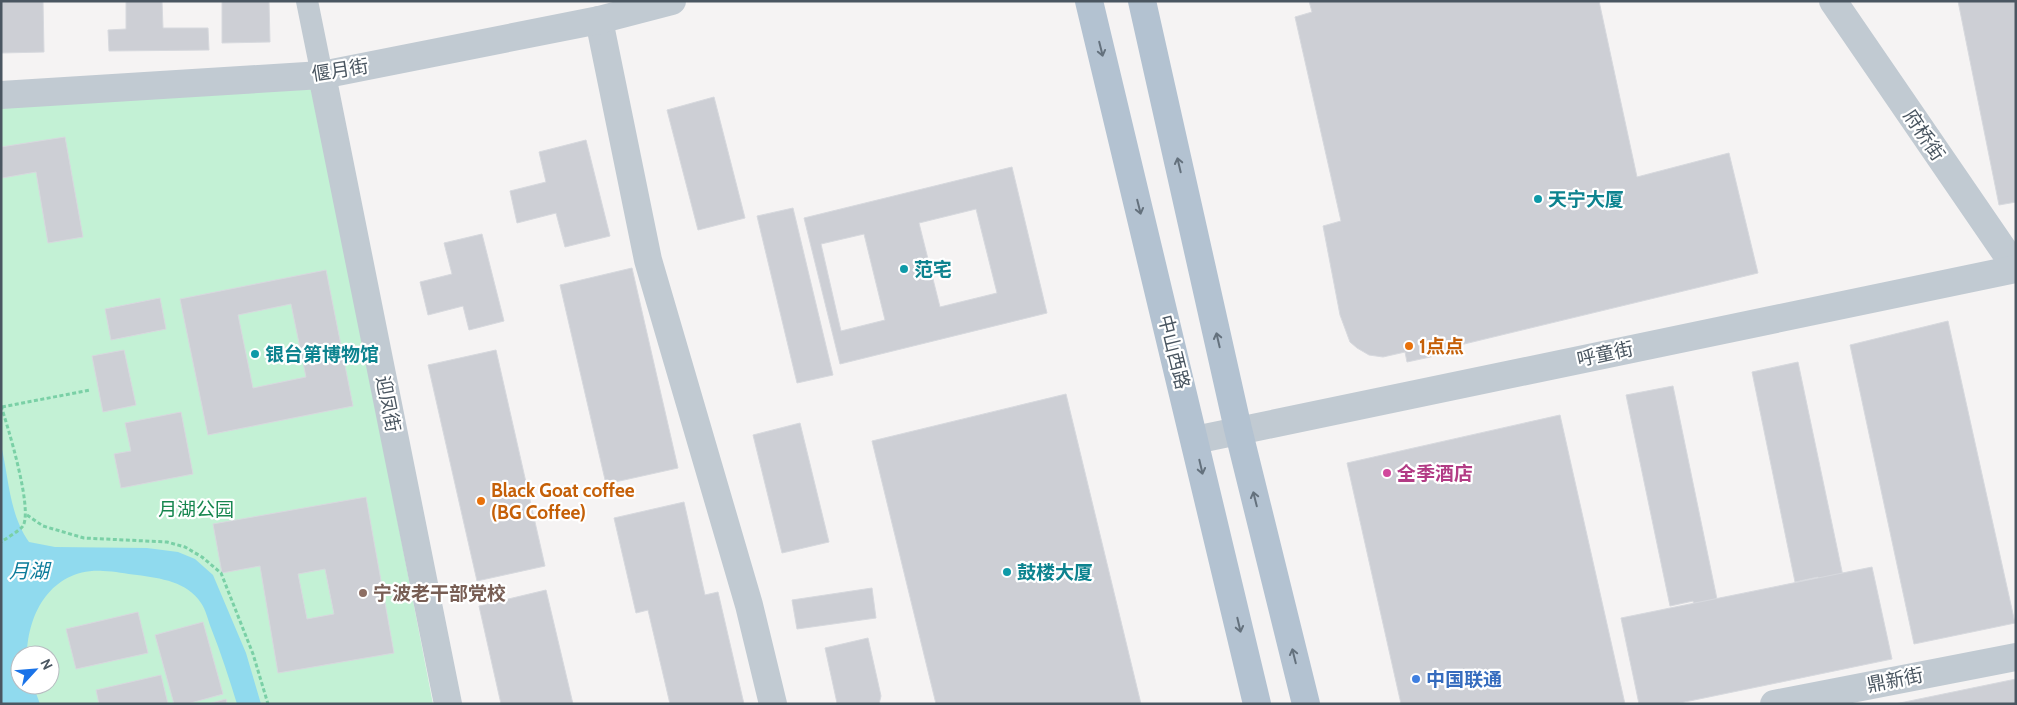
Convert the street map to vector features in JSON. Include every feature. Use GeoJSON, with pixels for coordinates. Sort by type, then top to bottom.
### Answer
{"type":"FeatureCollection","features":[{"type":"Feature","properties":{"kind":"main road","name":"中山西路"},"geometry":{"type":"LineString","coordinates":[[1089,1],[1257,704]]}},
{"type":"Feature","properties":{"kind":"main road"},"geometry":{"type":"LineString","coordinates":[[1142,1],[1238,429],[1306,704]]}},
{"type":"Feature","properties":{"kind":"street"},"geometry":{"type":"LineString","coordinates":[[307,1],[322,75]]}},
{"type":"Feature","properties":{"kind":"street","name":"偃月街"},"geometry":{"type":"LineString","coordinates":[[1,95],[322,75],[599,20],[672,1]]}},
{"type":"Feature","properties":{"kind":"street","name":"府桥街"},"geometry":{"type":"LineString","coordinates":[[1832,1],[2016,269]]}},
{"type":"Feature","properties":{"kind":"street"},"geometry":{"type":"LineString","coordinates":[[599,20],[648,260],[749,605],[773,704]]}},
{"type":"Feature","properties":{"kind":"street","name":"迎凤街"},"geometry":{"type":"LineString","coordinates":[[322,75],[448,704]]}},
{"type":"Feature","properties":{"kind":"street","name":"呼童街"},"geometry":{"type":"LineString","coordinates":[[1195,440],[1238,429],[2016,269]]}},
{"type":"Feature","properties":{"kind":"street","name":"鼎新街"},"geometry":{"type":"LineString","coordinates":[[1774,704],[2016,656]]}},
{"type":"Feature","properties":{"kind":"path"},"geometry":{"type":"LineString","coordinates":[[1,542],[22,526],[27,515],[16,452],[1,407],[90,390]]}},
{"type":"Feature","properties":{"kind":"path"},"geometry":{"type":"LineString","coordinates":[[27,515],[43,526],[84,538],[167,542],[184,547],[202,557],[221,573],[253,654],[268,704]]}},
{"type":"Feature","properties":{"kind":"green space","name":"月湖公园"},"geometry":{"type":"Polygon","coordinates":[[[314,89],[433,704],[1,704],[1,103],[314,89]]]}},
{"type":"Feature","properties":{"kind":"water","name":"月湖"},"geometry":{"type":"Polygon","coordinates":[[[1,445],[13,508],[22,531],[29,542],[55,547],[147,548],[178,552],[195,559],[213,575],[246,653],[261,704],[237,704],[222,656],[204,609],[189,590],[173,582],[146,576],[103,571],[86,572],[58,584],[47,595],[32,622],[28,645],[10,645],[10,695],[37,695],[40,704],[1,704],[1,445]]]}},
{"type":"Feature","properties":{"kind":"building"},"geometry":{"type":"Polygon","coordinates":[[[1,1],[43,1],[44,52],[1,53],[1,1]]]}},
{"type":"Feature","properties":{"kind":"building"},"geometry":{"type":"Polygon","coordinates":[[[126,1],[162,1],[163,28],[208,28],[209,50],[109,51],[108,30],[126,29],[126,1]]]}},
{"type":"Feature","properties":{"kind":"building"},"geometry":{"type":"Polygon","coordinates":[[[222,1],[269,1],[270,42],[222,43],[222,1]]]}},
{"type":"Feature","properties":{"kind":"building","name":"天宁大厦"},"geometry":{"type":"Polygon","coordinates":[[[1309,1],[1599,1],[1637,177],[1729,153],[1758,273],[1456,346],[1458,351],[1407,362],[1405,352],[1383,357],[1369,355],[1357,348],[1350,342],[1340,315],[1323,226],[1341,221],[1295,17],[1312,12],[1309,1]]]}},
{"type":"Feature","properties":{"kind":"building"},"geometry":{"type":"Polygon","coordinates":[[[1958,1],[2016,1],[2016,202],[1999,205],[1958,1]]]}},
{"type":"Feature","properties":{"kind":"building"},"geometry":{"type":"Polygon","coordinates":[[[714,97],[745,218],[698,230],[667,110],[714,97]]]}},
{"type":"Feature","properties":{"kind":"building"},"geometry":{"type":"Polygon","coordinates":[[[65,137],[83,237],[48,243],[36,172],[2,178],[1,147],[65,137]]]}},
{"type":"Feature","properties":{"kind":"building"},"geometry":{"type":"Polygon","coordinates":[[[586,140],[610,236],[565,247],[556,213],[517,223],[510,191],[546,182],[539,152],[586,140]]]}},
{"type":"Feature","properties":{"kind":"building"},"geometry":{"type":"Polygon","coordinates":[[[1012,167],[1047,313],[840,364],[804,218],[1012,167]],[[976,209],[919,223],[940,307],[997,293],[976,209]],[[864,234],[821,244],[841,331],[885,320],[864,234]]]}},
{"type":"Feature","properties":{"kind":"building"},"geometry":{"type":"Polygon","coordinates":[[[793,208],[833,375],[797,383],[757,216],[793,208]]]}},
{"type":"Feature","properties":{"kind":"building"},"geometry":{"type":"Polygon","coordinates":[[[482,234],[504,321],[469,330],[463,306],[428,315],[420,282],[452,274],[444,243],[482,234]]]}},
{"type":"Feature","properties":{"kind":"building"},"geometry":{"type":"Polygon","coordinates":[[[632,268],[678,468],[606,484],[560,285],[632,268]]]}},
{"type":"Feature","properties":{"kind":"building"},"geometry":{"type":"Polygon","coordinates":[[[326,270],[353,406],[208,435],[180,299],[326,270]],[[291,304],[238,315],[253,388],[306,377],[291,304]]]}},
{"type":"Feature","properties":{"kind":"building"},"geometry":{"type":"Polygon","coordinates":[[[160,298],[166,329],[111,340],[105,309],[160,298]]]}},
{"type":"Feature","properties":{"kind":"building"},"geometry":{"type":"Polygon","coordinates":[[[1948,321],[2015,623],[1914,644],[1850,345],[1948,321]]]}},
{"type":"Feature","properties":{"kind":"building"},"geometry":{"type":"Polygon","coordinates":[[[124,350],[136,405],[103,412],[92,356],[124,350]]]}},
{"type":"Feature","properties":{"kind":"building"},"geometry":{"type":"Polygon","coordinates":[[[496,350],[545,566],[477,581],[428,365],[496,350]]]}},
{"type":"Feature","properties":{"kind":"building"},"geometry":{"type":"Polygon","coordinates":[[[1798,362],[1843,576],[1868,570],[1887,657],[1836,667],[1818,577],[1795,582],[1752,372],[1798,362]]]}},
{"type":"Feature","properties":{"kind":"building"},"geometry":{"type":"Polygon","coordinates":[[[1673,386],[1717,599],[1743,594],[1761,681],[1711,691],[1693,601],[1670,606],[1626,395],[1673,386]]]}},
{"type":"Feature","properties":{"kind":"building","name":"鼓楼大厦"},"geometry":{"type":"Polygon","coordinates":[[[1066,394],[1141,704],[936,704],[872,441],[1066,394]]]}},
{"type":"Feature","properties":{"kind":"building"},"geometry":{"type":"Polygon","coordinates":[[[181,412],[193,474],[121,488],[114,454],[131,451],[125,423],[181,412]]]}},
{"type":"Feature","properties":{"kind":"building"},"geometry":{"type":"Polygon","coordinates":[[[1560,415],[1625,704],[1401,704],[1347,463],[1560,415]]]}},
{"type":"Feature","properties":{"kind":"building"},"geometry":{"type":"Polygon","coordinates":[[[800,423],[829,542],[782,553],[753,435],[800,423]]]}},
{"type":"Feature","properties":{"kind":"building"},"geometry":{"type":"Polygon","coordinates":[[[366,497],[394,653],[278,673],[260,566],[222,573],[213,524],[366,497]],[[325,569],[298,574],[307,619],[334,614],[325,569]]]}},
{"type":"Feature","properties":{"kind":"building"},"geometry":{"type":"Polygon","coordinates":[[[684,502],[705,595],[718,592],[744,704],[670,704],[648,610],[636,613],[614,518],[684,502]]]}},
{"type":"Feature","properties":{"kind":"building"},"geometry":{"type":"Polygon","coordinates":[[[1872,567],[1892,659],[1675,704],[1639,704],[1621,618],[1872,567]]]}},
{"type":"Feature","properties":{"kind":"building"},"geometry":{"type":"Polygon","coordinates":[[[872,588],[876,618],[797,629],[792,600],[872,588]]]}},
{"type":"Feature","properties":{"kind":"building"},"geometry":{"type":"Polygon","coordinates":[[[546,590],[573,704],[501,704],[479,606],[546,590]]]}},
{"type":"Feature","properties":{"kind":"building"},"geometry":{"type":"Polygon","coordinates":[[[138,612],[148,653],[76,669],[66,629],[138,612]]]}},
{"type":"Feature","properties":{"kind":"building"},"geometry":{"type":"Polygon","coordinates":[[[203,622],[223,694],[187,704],[174,704],[155,635],[203,622]]]}},
{"type":"Feature","properties":{"kind":"building"},"geometry":{"type":"Polygon","coordinates":[[[868,638],[881,696],[879,704],[834,704],[837,703],[825,648],[868,638]]]}},
{"type":"Feature","properties":{"kind":"building"},"geometry":{"type":"Polygon","coordinates":[[[161,675],[168,704],[99,704],[96,690],[161,675]]]}},
{"type":"Feature","properties":{"kind":"building"},"geometry":{"type":"Polygon","coordinates":[[[2016,679],[2016,704],[1895,704],[2016,679]]]}},
{"type":"Feature","properties":{"kind":"building"},"geometry":{"type":"Polygon","coordinates":[[[226,699],[227,704],[208,704],[226,699]]]}},
{"type":"Feature","properties":{"kind":"place","name":"天宁大厦"},"geometry":{"type":"Point","coordinates":[1538,199]}},
{"type":"Feature","properties":{"kind":"place","name":"范宅"},"geometry":{"type":"Point","coordinates":[904,269]}},
{"type":"Feature","properties":{"kind":"place","name":"1点点"},"geometry":{"type":"Point","coordinates":[1409,346]}},
{"type":"Feature","properties":{"kind":"place","name":"银台第博物馆"},"geometry":{"type":"Point","coordinates":[255,354]}},
{"type":"Feature","properties":{"kind":"place","name":"全季酒店"},"geometry":{"type":"Point","coordinates":[1387,473]}},
{"type":"Feature","properties":{"kind":"place","name":"Black Goat coffee (BG Coffee)"},"geometry":{"type":"Point","coordinates":[481,501]}},
{"type":"Feature","properties":{"kind":"place","name":"鼓楼大厦"},"geometry":{"type":"Point","coordinates":[1007,572]}},
{"type":"Feature","properties":{"kind":"place","name":"宁波老干部党校"},"geometry":{"type":"Point","coordinates":[363,593]}},
{"type":"Feature","properties":{"kind":"place","name":"中国联通"},"geometry":{"type":"Point","coordinates":[1416,679]}}]}
